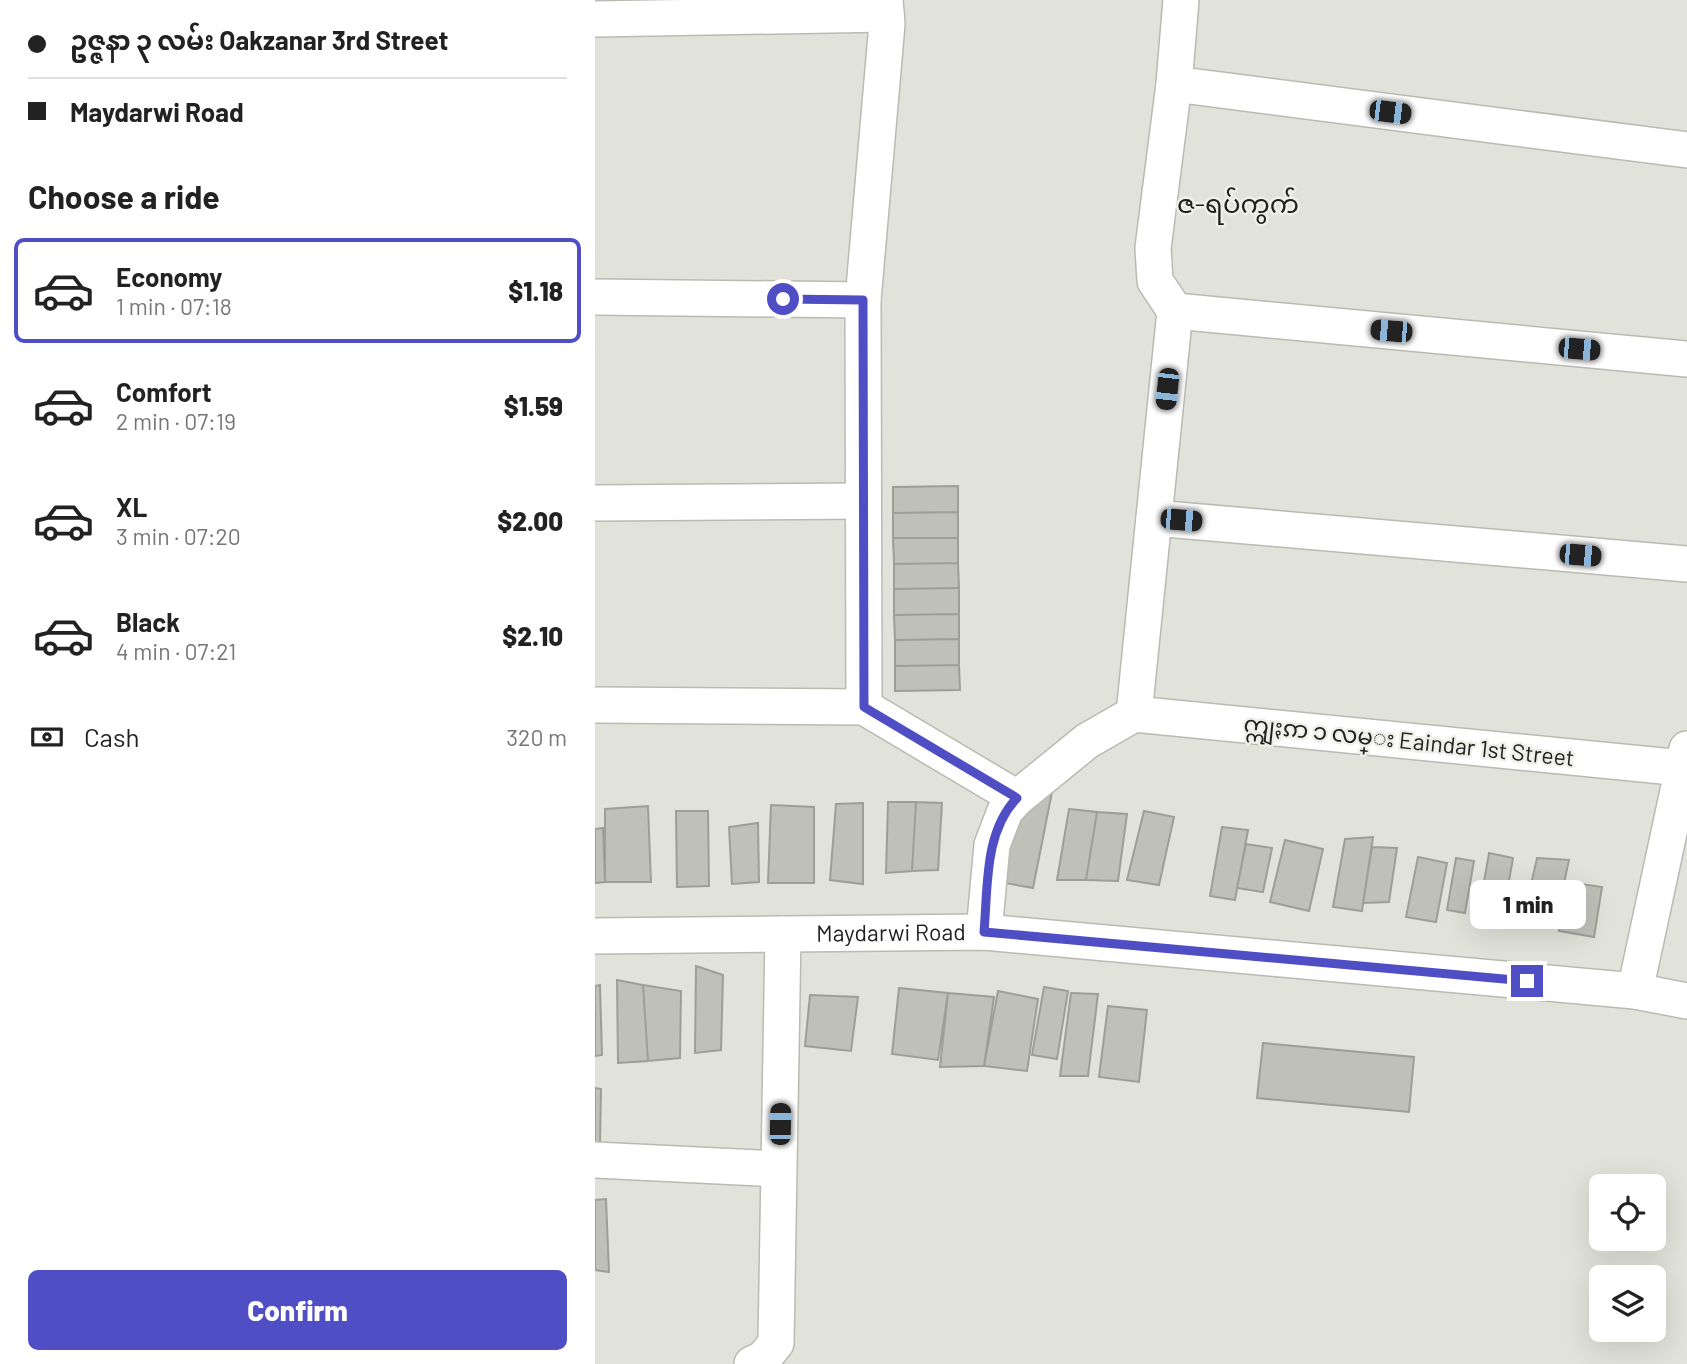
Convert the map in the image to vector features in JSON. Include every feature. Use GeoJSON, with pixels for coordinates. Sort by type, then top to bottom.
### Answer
{"type":"FeatureCollection","features":[{"type":"Feature","properties":{"kind":"street"},"geometry":{"type":"LineString","coordinates":[[984,932],[992,845],[1005,811],[1087,741],[1134,714],[1175,311],[1155,281],[1153,248],[1174,84],[1181,0]]}},
{"type":"Feature","properties":{"kind":"street"},"geometry":{"type":"LineString","coordinates":[[595,19],[886,7],[863,300],[864,707]]}},
{"type":"Feature","properties":{"kind":"street"},"geometry":{"type":"LineString","coordinates":[[1174,84],[1687,150]]}},
{"type":"Feature","properties":{"kind":"street"},"geometry":{"type":"LineString","coordinates":[[595,297],[863,300]]}},
{"type":"Feature","properties":{"kind":"street"},"geometry":{"type":"LineString","coordinates":[[1175,311],[1687,359]]}},
{"type":"Feature","properties":{"kind":"street"},"geometry":{"type":"LineString","coordinates":[[595,503],[863,501]]}},
{"type":"Feature","properties":{"kind":"street"},"geometry":{"type":"LineString","coordinates":[[1154,518],[1687,564]]}},
{"type":"Feature","properties":{"kind":"street"},"geometry":{"type":"LineString","coordinates":[[595,705],[864,707],[1017,798]]}},
{"type":"Feature","properties":{"kind":"street","name":"ဣျႏၵာ ၁ လမ္း Eaindar 1st Street"},"geometry":{"type":"LineString","coordinates":[[1134,714],[1685,759]]}},
{"type":"Feature","properties":{"kind":"street"},"geometry":{"type":"LineString","coordinates":[[1635,991],[1685,759]]}},
{"type":"Feature","properties":{"kind":"street","name":"Maydarwi Road"},"geometry":{"type":"LineString","coordinates":[[595,936],[984,932],[1635,991],[1687,1001]]}},
{"type":"Feature","properties":{"kind":"street"},"geometry":{"type":"LineString","coordinates":[[751,1364],[762,1359],[776,1343],[783,934]]}},
{"type":"Feature","properties":{"kind":"street"},"geometry":{"type":"LineString","coordinates":[[595,1160],[778,1170]]}},
{"type":"Feature","properties":{"kind":"building"},"geometry":{"type":"Polygon","coordinates":[[[958,486],[958,512],[893,513],[893,487],[958,486]]]}},
{"type":"Feature","properties":{"kind":"building"},"geometry":{"type":"Polygon","coordinates":[[[958,512],[958,538],[893,538],[893,513],[958,512]]]}},
{"type":"Feature","properties":{"kind":"building"},"geometry":{"type":"Polygon","coordinates":[[[893,538],[958,538],[958,563],[894,564],[893,538]]]}},
{"type":"Feature","properties":{"kind":"building"},"geometry":{"type":"Polygon","coordinates":[[[958,563],[959,588],[894,589],[894,564],[958,563]]]}},
{"type":"Feature","properties":{"kind":"building"},"geometry":{"type":"Polygon","coordinates":[[[959,588],[959,614],[894,615],[894,589],[959,588]]]}},
{"type":"Feature","properties":{"kind":"building"},"geometry":{"type":"Polygon","coordinates":[[[959,614],[959,639],[895,640],[894,615],[959,614]]]}},
{"type":"Feature","properties":{"kind":"building"},"geometry":{"type":"Polygon","coordinates":[[[959,639],[959,665],[895,666],[895,640],[959,639]]]}},
{"type":"Feature","properties":{"kind":"building"},"geometry":{"type":"Polygon","coordinates":[[[959,665],[960,690],[895,691],[895,666],[959,665]]]}},
{"type":"Feature","properties":{"kind":"building"},"geometry":{"type":"Polygon","coordinates":[[[1052,792],[1033,888],[1000,882],[1011,805],[1052,792]]]}},
{"type":"Feature","properties":{"kind":"building"},"geometry":{"type":"Polygon","coordinates":[[[888,802],[916,802],[912,871],[886,873],[888,802]]]}},
{"type":"Feature","properties":{"kind":"building"},"geometry":{"type":"Polygon","coordinates":[[[916,802],[942,803],[938,870],[912,871],[916,802]]]}},
{"type":"Feature","properties":{"kind":"building"},"geometry":{"type":"Polygon","coordinates":[[[863,803],[863,884],[830,880],[836,804],[863,803]]]}},
{"type":"Feature","properties":{"kind":"building"},"geometry":{"type":"Polygon","coordinates":[[[771,805],[814,807],[814,883],[768,883],[771,805]]]}},
{"type":"Feature","properties":{"kind":"building"},"geometry":{"type":"Polygon","coordinates":[[[648,806],[651,882],[605,882],[605,809],[648,806]]]}},
{"type":"Feature","properties":{"kind":"building"},"geometry":{"type":"Polygon","coordinates":[[[1069,809],[1097,812],[1086,880],[1057,880],[1069,809]]]}},
{"type":"Feature","properties":{"kind":"building"},"geometry":{"type":"Polygon","coordinates":[[[676,811],[708,811],[709,886],[677,887],[676,811]]]}},
{"type":"Feature","properties":{"kind":"building"},"geometry":{"type":"Polygon","coordinates":[[[1144,811],[1174,817],[1159,885],[1127,880],[1144,811]]]}},
{"type":"Feature","properties":{"kind":"building"},"geometry":{"type":"Polygon","coordinates":[[[1097,812],[1127,814],[1118,881],[1086,880],[1097,812]]]}},
{"type":"Feature","properties":{"kind":"building"},"geometry":{"type":"Polygon","coordinates":[[[758,823],[759,882],[732,884],[729,827],[758,823]]]}},
{"type":"Feature","properties":{"kind":"building"},"geometry":{"type":"Polygon","coordinates":[[[1222,827],[1248,830],[1235,900],[1210,896],[1222,827]]]}},
{"type":"Feature","properties":{"kind":"building"},"geometry":{"type":"Polygon","coordinates":[[[603,828],[605,882],[595,883],[595,829],[603,828]]]}},
{"type":"Feature","properties":{"kind":"building"},"geometry":{"type":"Polygon","coordinates":[[[1373,837],[1362,911],[1333,907],[1345,839],[1373,837]]]}},
{"type":"Feature","properties":{"kind":"building"},"geometry":{"type":"Polygon","coordinates":[[[1285,840],[1323,849],[1309,911],[1270,902],[1285,840]]]}},
{"type":"Feature","properties":{"kind":"building"},"geometry":{"type":"Polygon","coordinates":[[[1246,844],[1272,848],[1263,892],[1237,888],[1246,844]]]}},
{"type":"Feature","properties":{"kind":"building"},"geometry":{"type":"Polygon","coordinates":[[[1372,847],[1397,848],[1389,902],[1363,903],[1372,847]]]}},
{"type":"Feature","properties":{"kind":"building"},"geometry":{"type":"Polygon","coordinates":[[[1489,853],[1513,858],[1502,921],[1478,917],[1489,853]]]}},
{"type":"Feature","properties":{"kind":"building"},"geometry":{"type":"Polygon","coordinates":[[[1418,857],[1447,863],[1436,922],[1406,917],[1418,857]]]}},
{"type":"Feature","properties":{"kind":"building"},"geometry":{"type":"Polygon","coordinates":[[[1456,858],[1474,861],[1465,913],[1447,910],[1456,858]]]}},
{"type":"Feature","properties":{"kind":"building"},"geometry":{"type":"Polygon","coordinates":[[[1537,858],[1569,860],[1555,925],[1523,920],[1537,858]]]}},
{"type":"Feature","properties":{"kind":"building"},"geometry":{"type":"Polygon","coordinates":[[[1567,882],[1602,887],[1594,937],[1559,931],[1567,882]]]}},
{"type":"Feature","properties":{"kind":"building"},"geometry":{"type":"Polygon","coordinates":[[[696,966],[723,975],[721,1050],[695,1053],[696,966]]]}},
{"type":"Feature","properties":{"kind":"building"},"geometry":{"type":"Polygon","coordinates":[[[617,980],[643,985],[648,1061],[618,1063],[617,980]]]}},
{"type":"Feature","properties":{"kind":"building"},"geometry":{"type":"Polygon","coordinates":[[[600,985],[602,1055],[595,1056],[595,986],[600,985]]]}},
{"type":"Feature","properties":{"kind":"building"},"geometry":{"type":"Polygon","coordinates":[[[643,985],[681,991],[680,1058],[648,1061],[643,985]]]}},
{"type":"Feature","properties":{"kind":"building"},"geometry":{"type":"Polygon","coordinates":[[[1044,987],[1068,991],[1057,1059],[1032,1055],[1044,987]]]}},
{"type":"Feature","properties":{"kind":"building"},"geometry":{"type":"Polygon","coordinates":[[[899,988],[948,993],[938,1060],[892,1054],[899,988]]]}},
{"type":"Feature","properties":{"kind":"building"},"geometry":{"type":"Polygon","coordinates":[[[998,991],[1038,999],[1027,1071],[984,1066],[998,991]]]}},
{"type":"Feature","properties":{"kind":"building"},"geometry":{"type":"Polygon","coordinates":[[[948,993],[994,997],[984,1066],[940,1067],[948,993]]]}},
{"type":"Feature","properties":{"kind":"building"},"geometry":{"type":"Polygon","coordinates":[[[1071,993],[1098,994],[1088,1076],[1060,1076],[1071,993]]]}},
{"type":"Feature","properties":{"kind":"building"},"geometry":{"type":"Polygon","coordinates":[[[810,995],[858,997],[851,1051],[805,1046],[810,995]]]}},
{"type":"Feature","properties":{"kind":"building"},"geometry":{"type":"Polygon","coordinates":[[[1108,1006],[1147,1010],[1139,1082],[1099,1077],[1108,1006]]]}},
{"type":"Feature","properties":{"kind":"building"},"geometry":{"type":"Polygon","coordinates":[[[1263,1043],[1414,1057],[1409,1112],[1257,1098],[1263,1043]]]}},
{"type":"Feature","properties":{"kind":"building"},"geometry":{"type":"Polygon","coordinates":[[[595,1088],[601,1089],[600,1145],[595,1145],[595,1088]]]}},
{"type":"Feature","properties":{"kind":"building"},"geometry":{"type":"Polygon","coordinates":[[[606,1199],[609,1272],[595,1270],[595,1200],[606,1199]]]}},
{"type":"Feature","properties":{"kind":"district","name":"ဇ-ရပ်ကွက်"},"geometry":{"type":"Point","coordinates":[1238,204]}},
{"type":"Feature","properties":{"kind":"route"},"geometry":{"type":"LineString","coordinates":[[783,299],[863,300],[864,707],[1017,798],[1000,820],[992,845],[984,932],[1527,981]]}}]}
